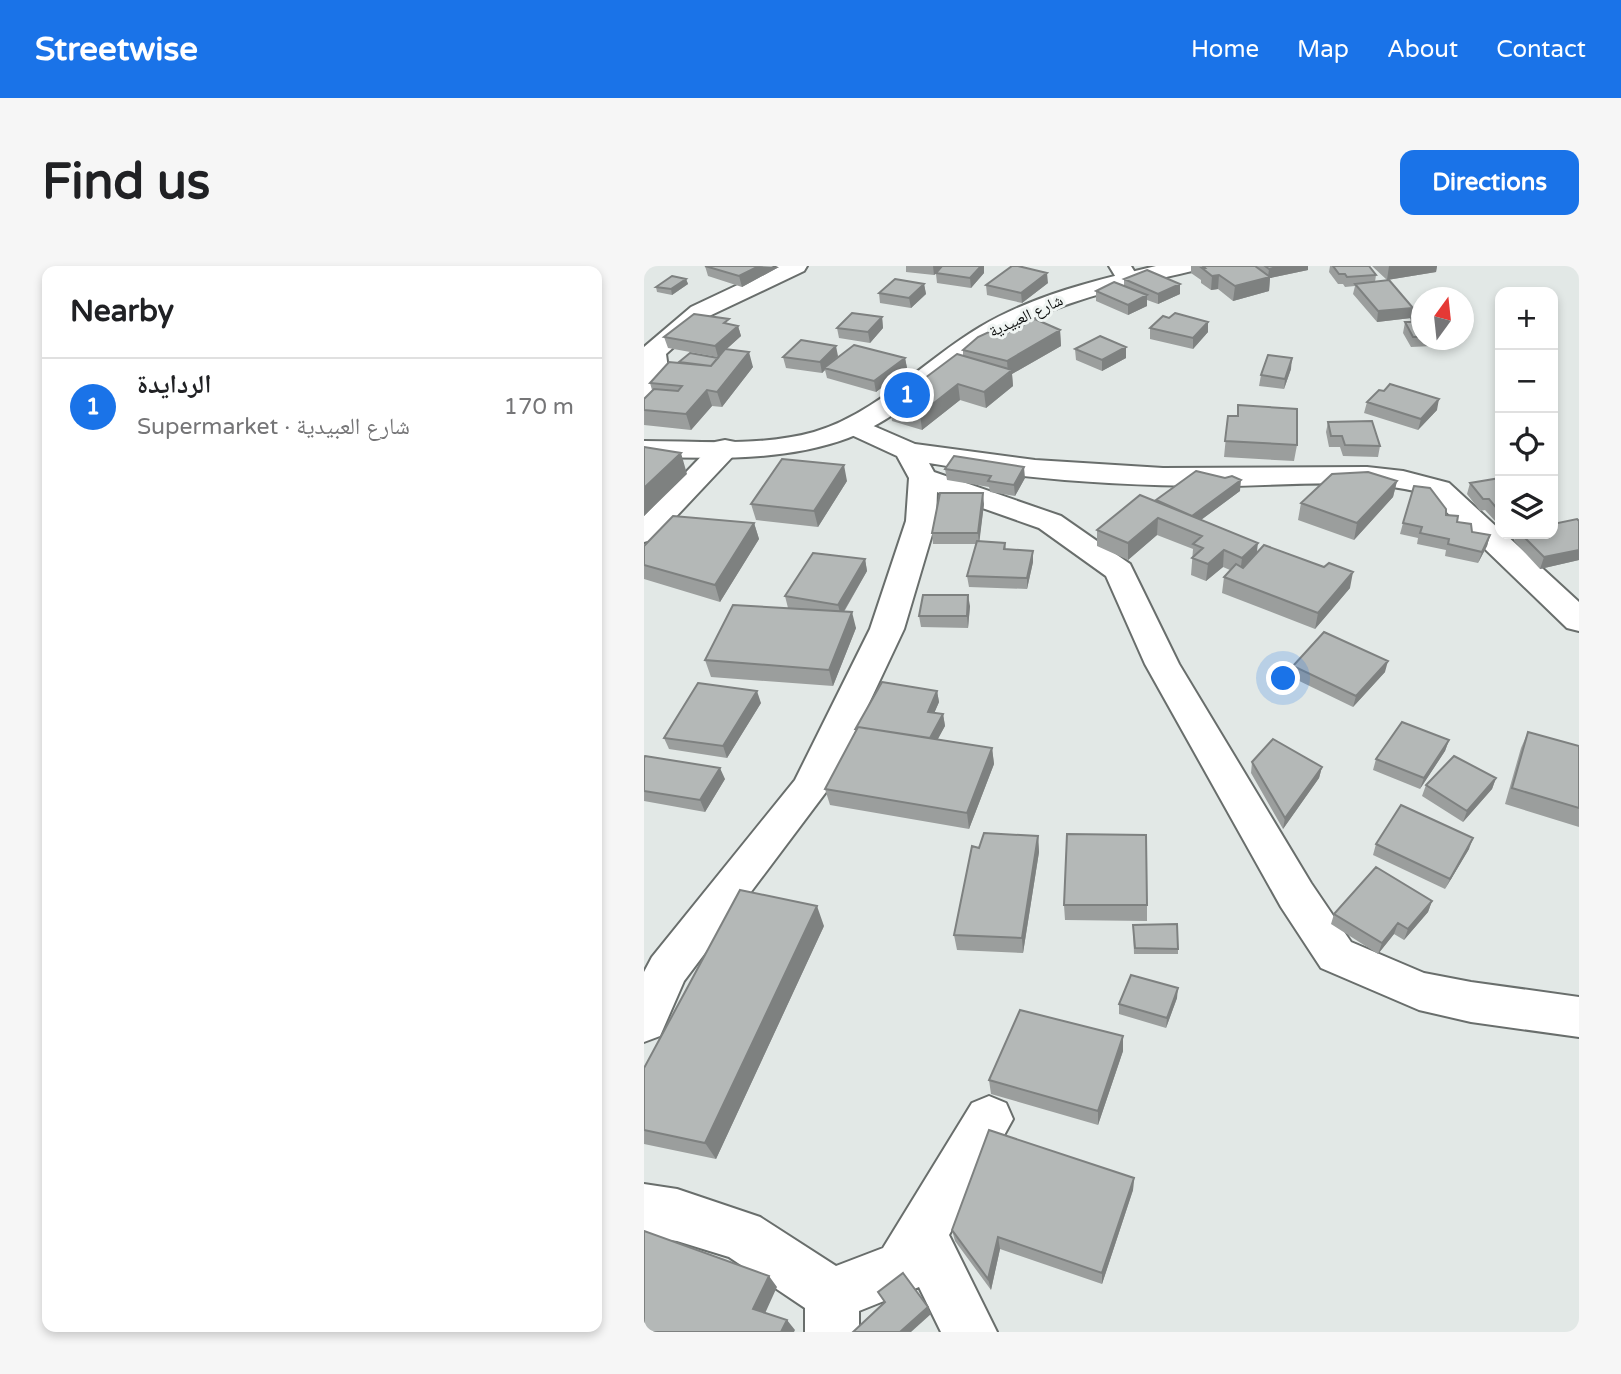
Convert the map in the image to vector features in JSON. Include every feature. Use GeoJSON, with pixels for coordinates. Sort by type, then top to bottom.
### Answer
{"type":"FeatureCollection","features":[{"type":"Feature","properties":{"kind":"street"},"geometry":{"type":"LineString","coordinates":[[644,394],[656,376],[653,352],[676,330],[699,312],[796,266]]}},
{"type":"Feature","properties":{"kind":"street","name":"شارع العبيدية"},"geometry":{"type":"LineString","coordinates":[[644,449],[776,446],[819,439],[855,426],[988,332],[1059,298],[1124,273],[1184,266]]}},
{"type":"Feature","properties":{"kind":"street"},"geometry":{"type":"LineString","coordinates":[[855,426],[916,465],[1050,522],[1119,571],[1162,664],[1296,895],[1336,955],[1419,991],[1579,1017]]}},
{"type":"Feature","properties":{"kind":"street"},"geometry":{"type":"LineString","coordinates":[[644,533],[725,448]]}},
{"type":"Feature","properties":{"kind":"street"},"geometry":{"type":"LineString","coordinates":[[916,465],[963,461],[1114,475],[1349,475],[1415,479],[1440,489],[1579,620]]}},
{"type":"Feature","properties":{"kind":"street"},"geometry":{"type":"LineString","coordinates":[[644,1023],[667,970],[810,788],[816,776],[887,629],[921,521],[916,465]]}},
{"type":"Feature","properties":{"kind":"street"},"geometry":{"type":"LineString","coordinates":[[644,1210],[677,1215],[742,1235],[832,1313],[901,1268],[989,1119]]}},
{"type":"Feature","properties":{"kind":"street"},"geometry":{"type":"LineString","coordinates":[[921,1235],[970,1332]]}},
{"type":"Feature","properties":{"kind":"building"},"geometry":{"type":"Polygon","coordinates":[[[705,266],[759,266],[739,276],[705,266]]]}},
{"type":"Feature","properties":{"kind":"building"},"geometry":{"type":"Polygon","coordinates":[[[942,266],[981,266],[970,278],[936,273],[942,266]]]}},
{"type":"Feature","properties":{"kind":"building"},"geometry":{"type":"Polygon","coordinates":[[[1012,266],[1047,273],[1021,293],[986,285],[1012,266]]]}},
{"type":"Feature","properties":{"kind":"building"},"geometry":{"type":"Polygon","coordinates":[[[1203,266],[1255,266],[1270,277],[1235,286],[1219,275],[1212,276],[1203,266]]]}},
{"type":"Feature","properties":{"kind":"building"},"geometry":{"type":"Polygon","coordinates":[[[1333,266],[1369,266],[1376,275],[1347,277],[1345,274],[1339,274],[1333,266]]]}},
{"type":"Feature","properties":{"kind":"building"},"geometry":{"type":"Polygon","coordinates":[[[1147,270],[1180,284],[1158,294],[1124,279],[1147,270]]]}},
{"type":"Feature","properties":{"kind":"building"},"geometry":{"type":"Polygon","coordinates":[[[672,276],[686,279],[671,289],[656,287],[672,276]]]}},
{"type":"Feature","properties":{"kind":"building"},"geometry":{"type":"Polygon","coordinates":[[[895,279],[924,284],[909,298],[879,293],[895,279]]]}},
{"type":"Feature","properties":{"kind":"building"},"geometry":{"type":"Polygon","coordinates":[[[1389,280],[1411,308],[1378,311],[1355,284],[1389,280]]]}},
{"type":"Feature","properties":{"kind":"building"},"geometry":{"type":"Polygon","coordinates":[[[1114,282],[1147,295],[1128,305],[1096,291],[1114,282]]]}},
{"type":"Feature","properties":{"kind":"building"},"geometry":{"type":"Polygon","coordinates":[[[852,313],[882,317],[868,332],[837,328],[852,313]]]}},
{"type":"Feature","properties":{"kind":"building"},"geometry":{"type":"Polygon","coordinates":[[[1175,313],[1208,322],[1193,338],[1150,328],[1163,316],[1169,318],[1175,313]]]}},
{"type":"Feature","properties":{"kind":"building"},"geometry":{"type":"Polygon","coordinates":[[[694,314],[729,319],[724,323],[738,326],[715,346],[664,337],[694,314]]]}},
{"type":"Feature","properties":{"kind":"building"},"geometry":{"type":"Polygon","coordinates":[[[1035,319],[1060,330],[1007,361],[963,350],[978,337],[991,331],[1005,334],[1035,319]]]}},
{"type":"Feature","properties":{"kind":"building"},"geometry":{"type":"Polygon","coordinates":[[[1405,322],[1411,322],[1411,333],[1405,322]]]}},
{"type":"Feature","properties":{"kind":"building"},"geometry":{"type":"Polygon","coordinates":[[[1100,336],[1126,347],[1102,360],[1075,349],[1100,336]]]}},
{"type":"Feature","properties":{"kind":"building"},"geometry":{"type":"Polygon","coordinates":[[[801,340],[836,346],[820,362],[783,357],[801,340]]]}},
{"type":"Feature","properties":{"kind":"building"},"geometry":{"type":"Polygon","coordinates":[[[854,345],[905,358],[874,381],[824,368],[854,345]]]}},
{"type":"Feature","properties":{"kind":"building"},"geometry":{"type":"Polygon","coordinates":[[[725,349],[749,352],[717,392],[707,390],[686,414],[644,410],[644,399],[654,389],[678,391],[682,386],[650,383],[669,362],[711,366],[725,349]]]}},
{"type":"Feature","properties":{"kind":"building"},"geometry":{"type":"Polygon","coordinates":[[[690,353],[718,358],[711,366],[679,362],[690,353]]]}},
{"type":"Feature","properties":{"kind":"building"},"geometry":{"type":"Polygon","coordinates":[[[957,354],[1012,370],[984,392],[958,384],[920,414],[889,405],[957,354]]]}},
{"type":"Feature","properties":{"kind":"building"},"geometry":{"type":"Polygon","coordinates":[[[1268,355],[1292,358],[1285,379],[1261,375],[1268,355]]]}},
{"type":"Feature","properties":{"kind":"building"},"geometry":{"type":"Polygon","coordinates":[[[1390,384],[1439,399],[1421,419],[1367,402],[1390,384]]]}},
{"type":"Feature","properties":{"kind":"building"},"geometry":{"type":"Polygon","coordinates":[[[1238,405],[1297,409],[1297,445],[1225,441],[1228,416],[1238,416],[1238,405]]]}},
{"type":"Feature","properties":{"kind":"building"},"geometry":{"type":"Polygon","coordinates":[[[1372,421],[1380,446],[1345,445],[1342,436],[1331,436],[1328,422],[1372,421]]]}},
{"type":"Feature","properties":{"kind":"building"},"geometry":{"type":"Polygon","coordinates":[[[644,447],[681,453],[644,488],[644,447]]]}},
{"type":"Feature","properties":{"kind":"building"},"geometry":{"type":"Polygon","coordinates":[[[954,456],[1024,467],[1014,485],[988,481],[991,476],[945,469],[954,456]]]}},
{"type":"Feature","properties":{"kind":"building"},"geometry":{"type":"Polygon","coordinates":[[[782,459],[844,465],[814,511],[751,504],[782,459]]]}},
{"type":"Feature","properties":{"kind":"building"},"geometry":{"type":"Polygon","coordinates":[[[1196,471],[1225,478],[1232,476],[1241,480],[1192,516],[1156,500],[1196,471]]]}},
{"type":"Feature","properties":{"kind":"building"},"geometry":{"type":"Polygon","coordinates":[[[1368,472],[1397,481],[1357,523],[1301,503],[1332,474],[1368,472]]]}},
{"type":"Feature","properties":{"kind":"building"},"geometry":{"type":"Polygon","coordinates":[[[1495,479],[1495,506],[1489,499],[1483,499],[1470,483],[1495,479]]]}},
{"type":"Feature","properties":{"kind":"building"},"geometry":{"type":"Polygon","coordinates":[[[1414,486],[1430,488],[1446,509],[1446,515],[1458,516],[1457,522],[1471,524],[1472,532],[1490,535],[1482,552],[1448,544],[1449,539],[1420,533],[1422,527],[1403,523],[1414,486]]]}},
{"type":"Feature","properties":{"kind":"building"},"geometry":{"type":"Polygon","coordinates":[[[940,493],[983,493],[978,533],[932,533],[940,493]]]}},
{"type":"Feature","properties":{"kind":"building"},"geometry":{"type":"Polygon","coordinates":[[[1140,495],[1258,543],[1242,558],[1224,550],[1208,564],[1192,558],[1203,548],[1193,544],[1202,536],[1158,518],[1128,543],[1097,530],[1140,495]]]}},
{"type":"Feature","properties":{"kind":"building"},"geometry":{"type":"Polygon","coordinates":[[[673,516],[754,523],[715,585],[644,565],[644,546],[673,516]]]}},
{"type":"Feature","properties":{"kind":"building"},"geometry":{"type":"Polygon","coordinates":[[[1577,519],[1579,521],[1579,550],[1544,557],[1526,539],[1558,539],[1558,523],[1577,519]]]}},
{"type":"Feature","properties":{"kind":"building"},"geometry":{"type":"Polygon","coordinates":[[[977,541],[1005,543],[1004,549],[1033,551],[1027,578],[967,576],[977,541]]]}},
{"type":"Feature","properties":{"kind":"building"},"geometry":{"type":"Polygon","coordinates":[[[1264,545],[1324,567],[1329,563],[1353,572],[1318,613],[1224,577],[1236,564],[1243,568],[1264,545]]]}},
{"type":"Feature","properties":{"kind":"building"},"geometry":{"type":"Polygon","coordinates":[[[813,553],[865,559],[838,605],[785,596],[813,553]]]}},
{"type":"Feature","properties":{"kind":"building"},"geometry":{"type":"Polygon","coordinates":[[[923,595],[968,595],[967,616],[919,616],[923,595]]]}},
{"type":"Feature","properties":{"kind":"building"},"geometry":{"type":"Polygon","coordinates":[[[733,605],[852,612],[829,670],[705,660],[733,605]]]}},
{"type":"Feature","properties":{"kind":"building"},"geometry":{"type":"Polygon","coordinates":[[[1324,632],[1388,661],[1356,696],[1293,666],[1324,632]]]}},
{"type":"Feature","properties":{"kind":"building"},"geometry":{"type":"Polygon","coordinates":[[[882,682],[937,691],[928,712],[943,714],[930,738],[856,728],[882,682]]]}},
{"type":"Feature","properties":{"kind":"building"},"geometry":{"type":"Polygon","coordinates":[[[698,683],[757,691],[723,746],[664,738],[698,683]]]}},
{"type":"Feature","properties":{"kind":"building"},"geometry":{"type":"Polygon","coordinates":[[[1402,722],[1449,740],[1424,778],[1376,759],[1402,722]]]}},
{"type":"Feature","properties":{"kind":"building"},"geometry":{"type":"Polygon","coordinates":[[[858,727],[992,748],[967,813],[825,789],[858,727]]]}},
{"type":"Feature","properties":{"kind":"building"},"geometry":{"type":"Polygon","coordinates":[[[1528,732],[1579,746],[1579,808],[1512,788],[1528,732]]]}},
{"type":"Feature","properties":{"kind":"building"},"geometry":{"type":"Polygon","coordinates":[[[1273,739],[1322,767],[1285,818],[1252,762],[1273,739]]]}},
{"type":"Feature","properties":{"kind":"building"},"geometry":{"type":"Polygon","coordinates":[[[645,756],[720,768],[700,800],[644,791],[645,756]]]}},
{"type":"Feature","properties":{"kind":"building"},"geometry":{"type":"Polygon","coordinates":[[[1454,756],[1496,778],[1467,811],[1426,785],[1454,756]]]}},
{"type":"Feature","properties":{"kind":"building"},"geometry":{"type":"Polygon","coordinates":[[[1401,805],[1473,838],[1450,879],[1376,844],[1401,805]]]}},
{"type":"Feature","properties":{"kind":"building"},"geometry":{"type":"Polygon","coordinates":[[[984,833],[1038,836],[1022,938],[954,935],[972,846],[979,848],[984,833]]]}},
{"type":"Feature","properties":{"kind":"building"},"geometry":{"type":"Polygon","coordinates":[[[1067,834],[1146,835],[1147,905],[1064,905],[1067,834]]]}},
{"type":"Feature","properties":{"kind":"building"},"geometry":{"type":"Polygon","coordinates":[[[1376,867],[1432,901],[1408,929],[1398,923],[1382,943],[1334,914],[1376,867]]]}},
{"type":"Feature","properties":{"kind":"building"},"geometry":{"type":"Polygon","coordinates":[[[740,890],[817,906],[705,1143],[644,1130],[644,1068],[740,890]]]}},
{"type":"Feature","properties":{"kind":"building"},"geometry":{"type":"Polygon","coordinates":[[[1177,924],[1178,949],[1135,948],[1133,925],[1177,924]]]}},
{"type":"Feature","properties":{"kind":"building"},"geometry":{"type":"Polygon","coordinates":[[[1131,975],[1178,988],[1167,1018],[1119,1004],[1131,975]]]}},
{"type":"Feature","properties":{"kind":"building"},"geometry":{"type":"Polygon","coordinates":[[[1020,1010],[1123,1036],[1098,1111],[989,1080],[1020,1010]]]}},
{"type":"Feature","properties":{"kind":"building"},"geometry":{"type":"Polygon","coordinates":[[[989,1130],[1134,1178],[1102,1273],[998,1237],[988,1279],[952,1230],[989,1130]]]}},
{"type":"Feature","properties":{"kind":"building"},"geometry":{"type":"Polygon","coordinates":[[[644,1231],[769,1276],[753,1309],[787,1320],[781,1332],[644,1332],[644,1231]]]}},
{"type":"Feature","properties":{"kind":"building"},"geometry":{"type":"Polygon","coordinates":[[[903,1273],[928,1307],[900,1332],[853,1332],[885,1302],[878,1292],[903,1273]]]}},
{"type":"Feature","properties":{"kind":"place","name":"الردايدة"},"geometry":{"type":"Point","coordinates":[907,395]}}]}
